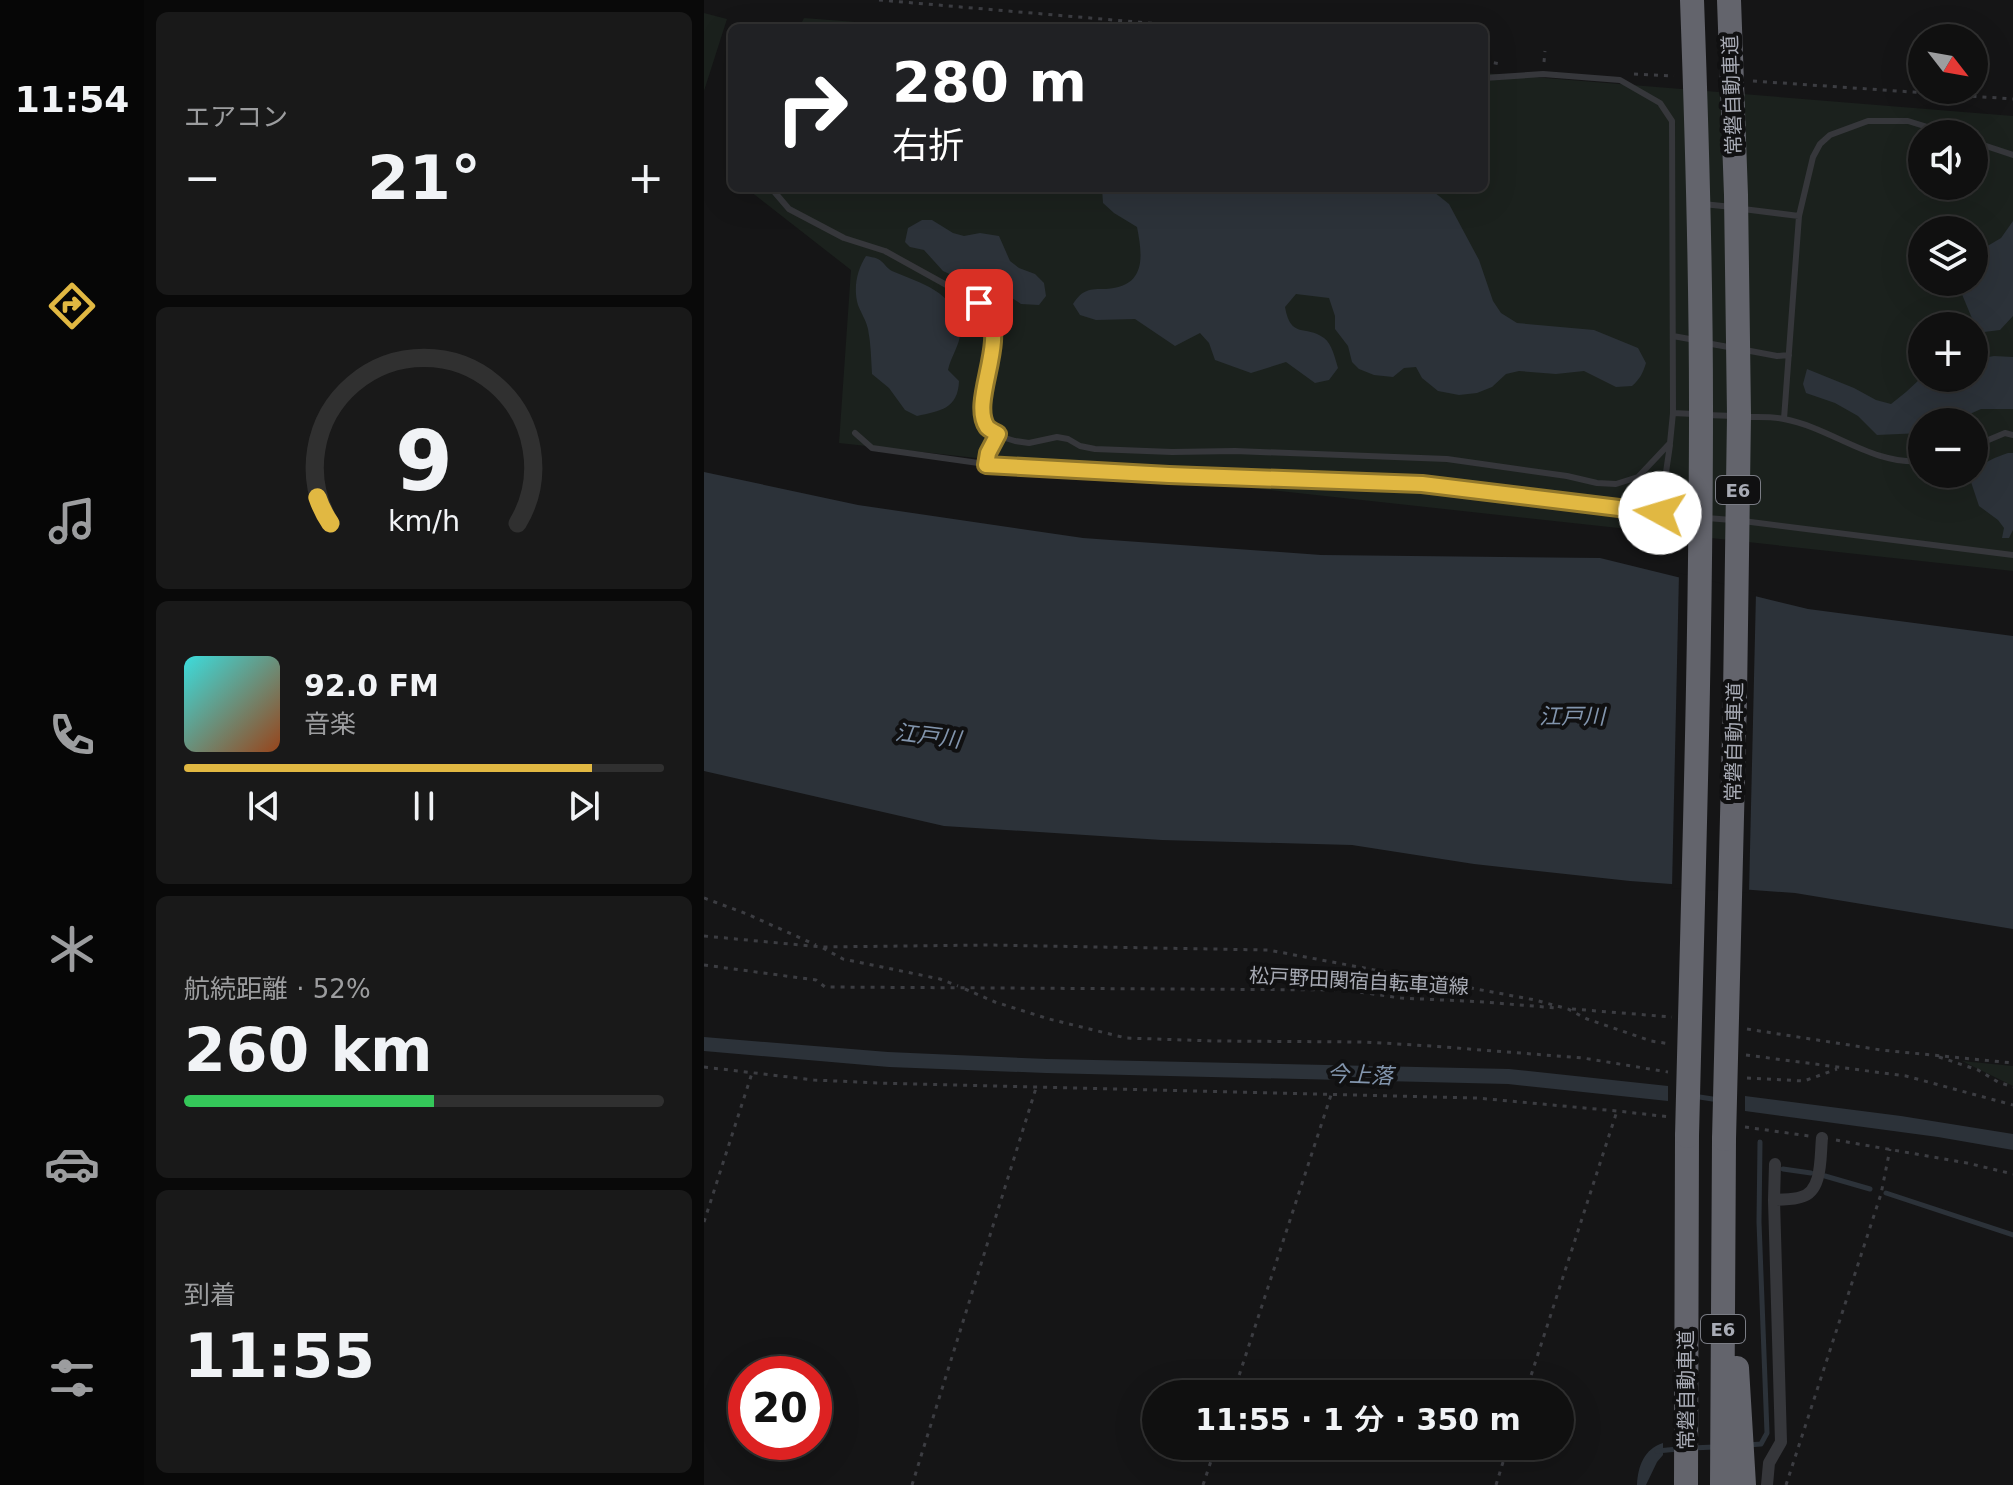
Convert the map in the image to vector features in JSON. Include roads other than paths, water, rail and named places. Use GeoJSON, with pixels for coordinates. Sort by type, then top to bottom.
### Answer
{"type":"FeatureCollection","features":[{"type":"Feature","properties":{"kind":"highway","name":"常磐自動車道"},"geometry":{"type":"LineString","coordinates":[[1686,1485],[1687,1136],[1698,691],[1701,405],[1699,194],[1692,0]]}},
{"type":"Feature","properties":{"kind":"highway","name":"常磐自動車道"},"geometry":{"type":"LineString","coordinates":[[1722,1485],[1723,1174],[1739,415],[1729,0]]}},
{"type":"Feature","properties":{"kind":"highway"},"geometry":{"type":"LineString","coordinates":[[1723,1174],[1744,1485]]}},
{"type":"Feature","properties":{"kind":"highway"},"geometry":{"type":"LineString","coordinates":[[1680,1485],[1686,1426]]}},
{"type":"Feature","properties":{"kind":"street"},"geometry":{"type":"LineString","coordinates":[[1774,1200],[1804,1197],[1811,1192],[1818,1181],[1822,1138]]}},
{"type":"Feature","properties":{"kind":"street"},"geometry":{"type":"LineString","coordinates":[[1767,1485],[1769,1463],[1781,1442],[1775,1164]]}},
{"type":"Feature","properties":{"kind":"lane"},"geometry":{"type":"LineString","coordinates":[[1488,78],[1543,74],[1620,80],[1660,103],[1672,121],[1673,413],[1660,513]]}},
{"type":"Feature","properties":{"kind":"lane"},"geometry":{"type":"LineString","coordinates":[[1784,419],[1799,216],[1813,157],[1820,144],[1830,135],[1868,121],[1908,121]]}},
{"type":"Feature","properties":{"kind":"lane"},"geometry":{"type":"LineString","coordinates":[[1988,147],[2013,155]]}},
{"type":"Feature","properties":{"kind":"lane"},"geometry":{"type":"LineString","coordinates":[[774,192],[789,209],[844,238],[893,255],[979,303],[988,312],[993,347],[982,409],[987,427],[1002,437],[1029,443],[1057,437],[1095,449],[1447,459],[1616,484],[1638,477],[1670,443]]}},
{"type":"Feature","properties":{"kind":"lane"},"geometry":{"type":"LineString","coordinates":[[1672,199],[1799,216]]}},
{"type":"Feature","properties":{"kind":"lane"},"geometry":{"type":"LineString","coordinates":[[1673,336],[1777,356],[1789,355]]}},
{"type":"Feature","properties":{"kind":"lane"},"geometry":{"type":"LineString","coordinates":[[1673,413],[1784,419],[1835,436],[1873,454],[1908,460]]}},
{"type":"Feature","properties":{"kind":"lane"},"geometry":{"type":"LineString","coordinates":[[855,433],[872,448],[986,465],[1091,472],[1422,484],[2013,555]]}},
{"type":"Feature","properties":{"kind":"lane"},"geometry":{"type":"LineString","coordinates":[[1988,440],[2005,433],[2013,435]]}},
{"type":"Feature","properties":{"kind":"lane"},"geometry":{"type":"LineString","coordinates":[[986,465],[988,453],[998,434]]}},
{"type":"Feature","properties":{"kind":"water"},"geometry":{"type":"Polygon","coordinates":[[[1102,192],[1434,192],[1449,204],[1479,260],[1493,301],[1501,313],[1517,323],[1594,330],[1638,348],[1645,367],[1632,386],[1616,387],[1584,371],[1556,374],[1519,371],[1506,374],[1492,387],[1477,393],[1459,395],[1438,391],[1422,378],[1416,367],[1404,368],[1393,377],[1374,375],[1359,369],[1352,362],[1348,346],[1335,329],[1335,316],[1329,298],[1296,294],[1285,307],[1291,324],[1327,341],[1338,368],[1329,380],[1315,383],[1286,362],[1251,373],[1215,360],[1209,343],[1200,333],[1175,346],[1135,319],[1096,320],[1080,315],[1073,304],[1080,295],[1129,283],[1139,268],[1137,227],[1103,203],[1102,192]]]}},
{"type":"Feature","properties":{"kind":"water"},"geometry":{"type":"Polygon","coordinates":[[[922,220],[932,220],[964,236],[980,233],[999,236],[1010,261],[1035,274],[1044,283],[1046,296],[1039,305],[1021,304],[993,285],[967,282],[943,271],[924,250],[910,247],[905,242],[908,228],[922,220]]]}},
{"type":"Feature","properties":{"kind":"water"},"geometry":{"type":"Polygon","coordinates":[[[2013,221],[2013,316],[2000,330],[1988,332],[1988,312],[1969,312],[1963,296],[1988,296],[1988,246],[2001,238],[2013,221]]]}},
{"type":"Feature","properties":{"kind":"water"},"geometry":{"type":"Polygon","coordinates":[[[866,256],[878,259],[892,271],[935,290],[957,315],[959,339],[948,370],[959,381],[958,390],[946,407],[917,416],[905,410],[889,388],[872,374],[868,329],[856,292],[858,273],[866,256]]]}},
{"type":"Feature","properties":{"kind":"water"},"geometry":{"type":"Polygon","coordinates":[[[1988,357],[2013,357],[2013,409],[1908,408],[1908,434],[1877,435],[1858,416],[1835,403],[1806,393],[1803,384],[1807,369],[1891,404],[1908,390],[1988,392],[1988,357]]]}},
{"type":"Feature","properties":{"kind":"water"},"geometry":{"type":"Polygon","coordinates":[[[2013,453],[2013,530],[2009,538],[2002,538],[2004,528],[1979,506],[1973,488],[1988,488],[1988,462],[2013,453]]]}},
{"type":"Feature","properties":{"kind":"water","name":"江戸川"},"geometry":{"type":"Polygon","coordinates":[[[704,472],[858,505],[1083,538],[1321,555],[1600,558],[1808,609],[2013,636],[2013,929],[1795,893],[1630,881],[1474,864],[1352,845],[1162,840],[944,826],[704,771],[704,472]]]}},
{"type":"Feature","properties":{"kind":"water"},"geometry":{"type":"Polygon","coordinates":[[[704,1037],[888,1052],[1047,1059],[1509,1069],[1668,1086],[1668,1101],[1508,1084],[889,1067],[704,1051],[704,1037]]]}},
{"type":"Feature","properties":{"kind":"water"},"geometry":{"type":"Polygon","coordinates":[[[1745,1096],[2013,1134],[2013,1150],[1745,1111],[1745,1096]]]}},
{"type":"Feature","properties":{"kind":"water"},"geometry":{"type":"Polygon","coordinates":[[[1663,1443],[1663,1455],[1646,1485],[1637,1485],[1643,1459],[1651,1449],[1663,1443]]]}},
{"type":"Feature","properties":{"kind":"waterway","name":"今上落"},"geometry":{"type":"LineString","coordinates":[[1693,1096],[1719,1100]]}},
{"type":"Feature","properties":{"kind":"waterway"},"geometry":{"type":"LineString","coordinates":[[1748,1445],[1761,1444],[1767,1433],[1759,1222],[1760,1142]]}},
{"type":"Feature","properties":{"kind":"waterway"},"geometry":{"type":"LineString","coordinates":[[1783,1169],[1811,1173]]}},
{"type":"Feature","properties":{"kind":"waterway"},"geometry":{"type":"LineString","coordinates":[[1825,1176],[1870,1189]]}},
{"type":"Feature","properties":{"kind":"waterway"},"geometry":{"type":"LineString","coordinates":[[1886,1193],[2013,1235]]}},
{"type":"Feature","properties":{"kind":"waterway"},"geometry":{"type":"LineString","coordinates":[[1692,1448],[1714,1447]]}},
{"type":"Feature","properties":{"kind":"waterway"},"geometry":{"type":"LineString","coordinates":[[1657,1451],[1678,1449]]}}]}
